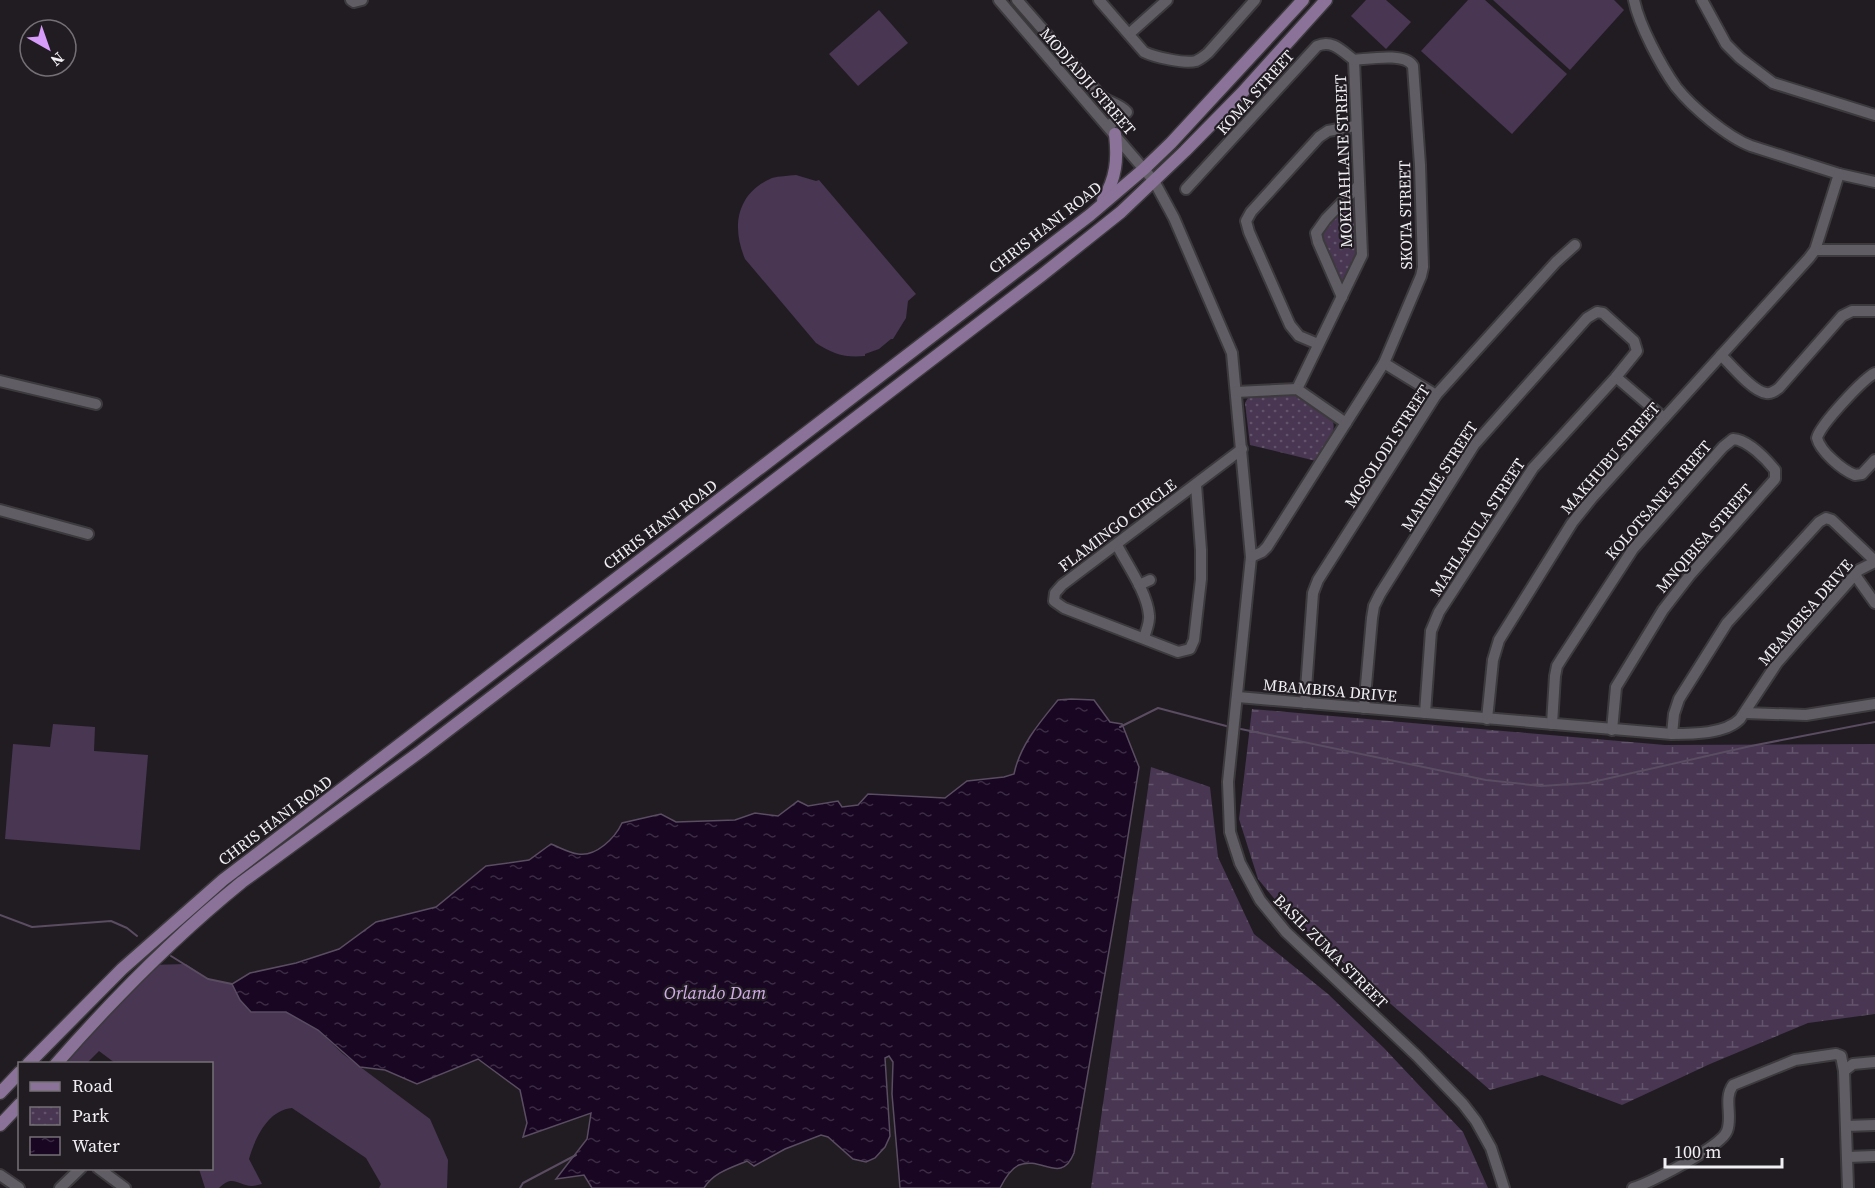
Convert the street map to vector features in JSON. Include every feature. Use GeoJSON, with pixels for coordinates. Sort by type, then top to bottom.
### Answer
{"type":"FeatureCollection","features":[{"type":"Feature","properties":{"kind":"main road","name":"CHRIS HANI ROAD"},"geometry":{"type":"LineString","coordinates":[[30,1062],[114,976],[182,914],[240,866],[1100,206],[1144,169],[1210,102],[1303,0]]}},
{"type":"Feature","properties":{"kind":"main road","name":"CHRIS HANI ROAD"},"geometry":{"type":"LineString","coordinates":[[58,1062],[115,997],[177,937],[242,882],[421,751],[1067,256],[1121,212],[1208,129],[1326,0]]}},
{"type":"Feature","properties":{"kind":"main road"},"geometry":{"type":"LineString","coordinates":[[1100,206],[1115,177],[1117,156],[1111,130]]}},
{"type":"Feature","properties":{"kind":"main road"},"geometry":{"type":"LineString","coordinates":[[409,736],[421,751]]}},
{"type":"Feature","properties":{"kind":"main road"},"geometry":{"type":"LineString","coordinates":[[0,1093],[18,1074]]}},
{"type":"Feature","properties":{"kind":"main road"},"geometry":{"type":"LineString","coordinates":[[0,1125],[18,1106]]}},
{"type":"Feature","properties":{"kind":"street"},"geometry":{"type":"LineString","coordinates":[[351,0],[354,2],[362,0]]}},
{"type":"Feature","properties":{"kind":"street","name":"MODJADJI STREET"},"geometry":{"type":"LineString","coordinates":[[999,0],[1154,181]]}},
{"type":"Feature","properties":{"kind":"street"},"geometry":{"type":"LineString","coordinates":[[1017,0],[1101,96],[1122,106],[1127,112],[1111,130]]}},
{"type":"Feature","properties":{"kind":"street"},"geometry":{"type":"LineString","coordinates":[[1099,0],[1147,54],[1191,62],[1197,61],[1208,53],[1255,0]]}},
{"type":"Feature","properties":{"kind":"street"},"geometry":{"type":"LineString","coordinates":[[1129,34],[1167,0]]}},
{"type":"Feature","properties":{"kind":"street"},"geometry":{"type":"LineString","coordinates":[[1634,0],[1639,20],[1672,81],[1714,123],[1745,144],[1839,174],[1875,182]]}},
{"type":"Feature","properties":{"kind":"street"},"geometry":{"type":"LineString","coordinates":[[1702,0],[1726,44],[1766,79],[1783,88],[1875,115]]}},
{"type":"Feature","properties":{"kind":"street","name":"KOMA STREET"},"geometry":{"type":"LineString","coordinates":[[1186,189],[1317,46],[1331,43],[1354,60]]}},
{"type":"Feature","properties":{"kind":"street","name":"SKOTA STREET"},"geometry":{"type":"LineString","coordinates":[[1251,557],[1267,547],[1384,363],[1423,267],[1420,165],[1413,66],[1409,60],[1400,58],[1354,60]]}},
{"type":"Feature","properties":{"kind":"street","name":"MOKHAHLANE STREET"},"geometry":{"type":"LineString","coordinates":[[1297,389],[1362,255],[1354,60]]}},
{"type":"Feature","properties":{"kind":"street"},"geometry":{"type":"LineString","coordinates":[[1318,344],[1299,336],[1290,326],[1246,221],[1251,212],[1318,137],[1328,131],[1355,126]]}},
{"type":"Feature","properties":{"kind":"street","name":"MAKHUBU STREET"},"geometry":{"type":"LineString","coordinates":[[1487,719],[1496,646],[1575,518],[1802,267],[1815,250],[1839,174]]}},
{"type":"Feature","properties":{"kind":"street","name":"MBAMBISA DRIVE"},"geometry":{"type":"LineString","coordinates":[[1154,181],[1172,213],[1232,353],[1251,557],[1238,697],[1672,734],[1722,729],[1736,723],[1777,663],[1855,575],[1875,561]]}},
{"type":"Feature","properties":{"kind":"street"},"geometry":{"type":"LineString","coordinates":[[1342,297],[1316,233],[1359,185]]}},
{"type":"Feature","properties":{"kind":"street","name":"MOSOLODI STREET"},"geometry":{"type":"LineString","coordinates":[[1305,703],[1313,593],[1317,580],[1436,395],[1556,262],[1575,245]]}},
{"type":"Feature","properties":{"kind":"street"},"geometry":{"type":"LineString","coordinates":[[1815,250],[1875,250]]}},
{"type":"Feature","properties":{"kind":"street"},"geometry":{"type":"LineString","coordinates":[[1721,355],[1754,387],[1770,393],[1779,388],[1842,316],[1852,311],[1875,311]]}},
{"type":"Feature","properties":{"kind":"street","name":"MARIME STREET"},"geometry":{"type":"LineString","coordinates":[[1364,708],[1374,606],[1474,445],[1593,313],[1603,313],[1636,344],[1637,351],[1634,356],[1616,377]]}},
{"type":"Feature","properties":{"kind":"street"},"geometry":{"type":"LineString","coordinates":[[1384,363],[1436,395]]}},
{"type":"Feature","properties":{"kind":"street"},"geometry":{"type":"LineString","coordinates":[[1875,373],[1865,379],[1817,435],[1818,444],[1846,470],[1855,475],[1862,474],[1875,460]]}},
{"type":"Feature","properties":{"kind":"street"},"geometry":{"type":"LineString","coordinates":[[1616,377],[1664,418]]}},
{"type":"Feature","properties":{"kind":"street","name":"MAHLAKULA STREET"},"geometry":{"type":"LineString","coordinates":[[1425,713],[1431,631],[1439,612],[1533,468],[1616,377]]}},
{"type":"Feature","properties":{"kind":"street"},"geometry":{"type":"LineString","coordinates":[[0,381],[96,404]]}},
{"type":"Feature","properties":{"kind":"street"},"geometry":{"type":"LineString","coordinates":[[1236,392],[1297,389],[1346,423]]}},
{"type":"Feature","properties":{"kind":"street","name":"KOLOTSANE STREET"},"geometry":{"type":"LineString","coordinates":[[1552,724],[1557,666],[1621,565],[1642,538],[1730,441],[1737,439],[1744,441],[1771,465]]}},
{"type":"Feature","properties":{"kind":"street","name":"FLAMINGO CIRCLE"},"geometry":{"type":"LineString","coordinates":[[1196,485],[1201,579],[1192,646],[1187,651],[1178,652],[1064,608],[1054,598],[1058,589],[1242,449]]}},
{"type":"Feature","properties":{"kind":"street","name":"MNQIBISA STREET"},"geometry":{"type":"LineString","coordinates":[[1612,730],[1615,693],[1620,679],[1679,587],[1771,484],[1776,475],[1771,465]]}},
{"type":"Feature","properties":{"kind":"street"},"geometry":{"type":"LineString","coordinates":[[0,510],[88,534]]}},
{"type":"Feature","properties":{"kind":"street"},"geometry":{"type":"LineString","coordinates":[[1672,734],[1674,714],[1679,699],[1722,631],[1737,611],[1819,522],[1826,518],[1832,520],[1875,561]]}},
{"type":"Feature","properties":{"kind":"street"},"geometry":{"type":"LineString","coordinates":[[1117,545],[1138,585],[1149,614],[1144,638]]}},
{"type":"Feature","properties":{"kind":"street"},"geometry":{"type":"LineString","coordinates":[[1855,575],[1875,603]]}},
{"type":"Feature","properties":{"kind":"street"},"geometry":{"type":"LineString","coordinates":[[1138,585],[1150,580]]}},
{"type":"Feature","properties":{"kind":"street","name":"BASIL ZUMA STREET"},"geometry":{"type":"LineString","coordinates":[[1238,697],[1228,782],[1229,826],[1240,863],[1260,900],[1280,925],[1434,1072],[1463,1104],[1476,1121],[1491,1148],[1504,1188]]}},
{"type":"Feature","properties":{"kind":"street"},"geometry":{"type":"LineString","coordinates":[[1745,713],[1806,715],[1875,704]]}},
{"type":"Feature","properties":{"kind":"street"},"geometry":{"type":"LineString","coordinates":[[1633,1188],[1667,1173],[1723,1138],[1729,1125],[1728,1094],[1732,1085],[1795,1060],[1836,1053],[1841,1056],[1844,1071],[1848,1188]]}},
{"type":"Feature","properties":{"kind":"street"},"geometry":{"type":"LineString","coordinates":[[1844,1071],[1853,1064],[1875,1062]]}},
{"type":"Feature","properties":{"kind":"street"},"geometry":{"type":"LineString","coordinates":[[1846,1126],[1875,1125]]}},
{"type":"Feature","properties":{"kind":"street"},"geometry":{"type":"LineString","coordinates":[[1847,1157],[1875,1156]]}},
{"type":"Feature","properties":{"kind":"street"},"geometry":{"type":"LineString","coordinates":[[60,1188],[79,1170]]}},
{"type":"Feature","properties":{"kind":"street"},"geometry":{"type":"LineString","coordinates":[[101,1170],[125,1188]]}},
{"type":"Feature","properties":{"kind":"street"},"geometry":{"type":"LineString","coordinates":[[0,1175],[19,1188]]}},
{"type":"Feature","properties":{"kind":"green space"},"geometry":{"type":"Polygon","coordinates":[[[1366,0],[1386,0],[1411,22],[1386,49],[1351,16],[1366,0]]]}},
{"type":"Feature","properties":{"kind":"green space"},"geometry":{"type":"Polygon","coordinates":[[[1468,0],[1485,0],[1567,74],[1512,134],[1421,51],[1468,0]]]}},
{"type":"Feature","properties":{"kind":"green space"},"geometry":{"type":"Polygon","coordinates":[[[1493,0],[1614,0],[1624,10],[1570,70],[1493,0]]]}},
{"type":"Feature","properties":{"kind":"green space"},"geometry":{"type":"Polygon","coordinates":[[[879,10],[908,43],[858,86],[829,54],[879,10]]]}},
{"type":"Feature","properties":{"kind":"green space"},"geometry":{"type":"Polygon","coordinates":[[[796,175],[819,180],[916,294],[908,301],[906,318],[893,339],[865,356],[839,354],[816,343],[745,259],[738,235],[740,212],[744,202],[760,184],[772,178],[796,175]]]}},
{"type":"Feature","properties":{"kind":"green space"},"geometry":{"type":"Polygon","coordinates":[[[1351,200],[1355,203],[1359,248],[1345,281],[1340,280],[1320,237],[1321,230],[1351,200]]]}},
{"type":"Feature","properties":{"kind":"green space"},"geometry":{"type":"Polygon","coordinates":[[[1288,392],[1297,394],[1333,422],[1331,437],[1316,461],[1250,445],[1245,403],[1249,396],[1288,392]]]}},
{"type":"Feature","properties":{"kind":"green space"},"geometry":{"type":"Polygon","coordinates":[[[1252,709],[1665,745],[1875,744],[1875,1014],[1808,1023],[1710,1064],[1622,1105],[1542,1075],[1490,1090],[1287,914],[1258,879],[1239,819],[1252,709]]]}},
{"type":"Feature","properties":{"kind":"green space"},"geometry":{"type":"Polygon","coordinates":[[[53,724],[95,727],[94,751],[148,755],[140,850],[5,839],[13,744],[50,747],[53,724]]]}},
{"type":"Feature","properties":{"kind":"green space"},"geometry":{"type":"Polygon","coordinates":[[[1151,767],[1210,787],[1218,857],[1254,934],[1328,994],[1384,1048],[1463,1132],[1488,1188],[1091,1188],[1151,767]]]}},
{"type":"Feature","properties":{"kind":"green space"},"geometry":{"type":"Polygon","coordinates":[[[186,964],[208,979],[232,984],[240,1000],[251,1011],[286,1012],[318,1030],[343,1054],[430,1119],[448,1160],[447,1188],[379,1188],[381,1184],[366,1158],[292,1108],[269,1119],[255,1142],[249,1159],[262,1184],[252,1186],[232,1181],[219,1188],[205,1188],[199,1170],[213,1170],[213,1062],[114,1062],[99,1051],[88,1062],[59,1062],[149,965],[186,964]]]}},
{"type":"Feature","properties":{"kind":"water","name":"Orlando Dam"},"geometry":{"type":"Polygon","coordinates":[[[1058,700],[1094,700],[1110,722],[1122,724],[1139,767],[1074,1153],[1063,1167],[1050,1168],[1027,1163],[1019,1165],[1005,1178],[1000,1188],[900,1188],[892,1094],[893,1062],[889,1056],[885,1058],[890,1136],[885,1147],[875,1158],[866,1162],[853,1159],[828,1137],[821,1135],[785,1149],[754,1166],[747,1161],[728,1169],[712,1178],[704,1188],[592,1188],[584,1175],[556,1179],[587,1139],[591,1113],[523,1137],[527,1123],[520,1090],[478,1059],[417,1084],[385,1070],[360,1067],[318,1030],[286,1012],[251,1012],[240,1000],[232,984],[250,973],[296,963],[339,949],[376,922],[436,907],[486,866],[529,860],[551,844],[575,853],[591,853],[610,840],[622,823],[661,814],[676,822],[735,820],[755,813],[778,816],[798,801],[808,806],[838,801],[842,807],[858,805],[868,794],[945,798],[967,781],[1014,774],[1021,753],[1038,725],[1058,700]]]}},
{"type":"Feature","properties":{"kind":"waterway"},"geometry":{"type":"LineString","coordinates":[[1120,727],[1158,708],[1230,727]]}},
{"type":"Feature","properties":{"kind":"waterway"},"geometry":{"type":"LineString","coordinates":[[1236,728],[1486,780],[1541,786],[1588,783],[1751,746],[1875,722]]}},
{"type":"Feature","properties":{"kind":"waterway"},"geometry":{"type":"LineString","coordinates":[[0,915],[32,927],[111,921],[127,928],[137,936]]}},
{"type":"Feature","properties":{"kind":"waterway"},"geometry":{"type":"LineString","coordinates":[[171,956],[208,979],[232,984]]}},
{"type":"Feature","properties":{"kind":"waterway"},"geometry":{"type":"LineString","coordinates":[[520,1188],[523,1183],[576,1155]]}}]}
